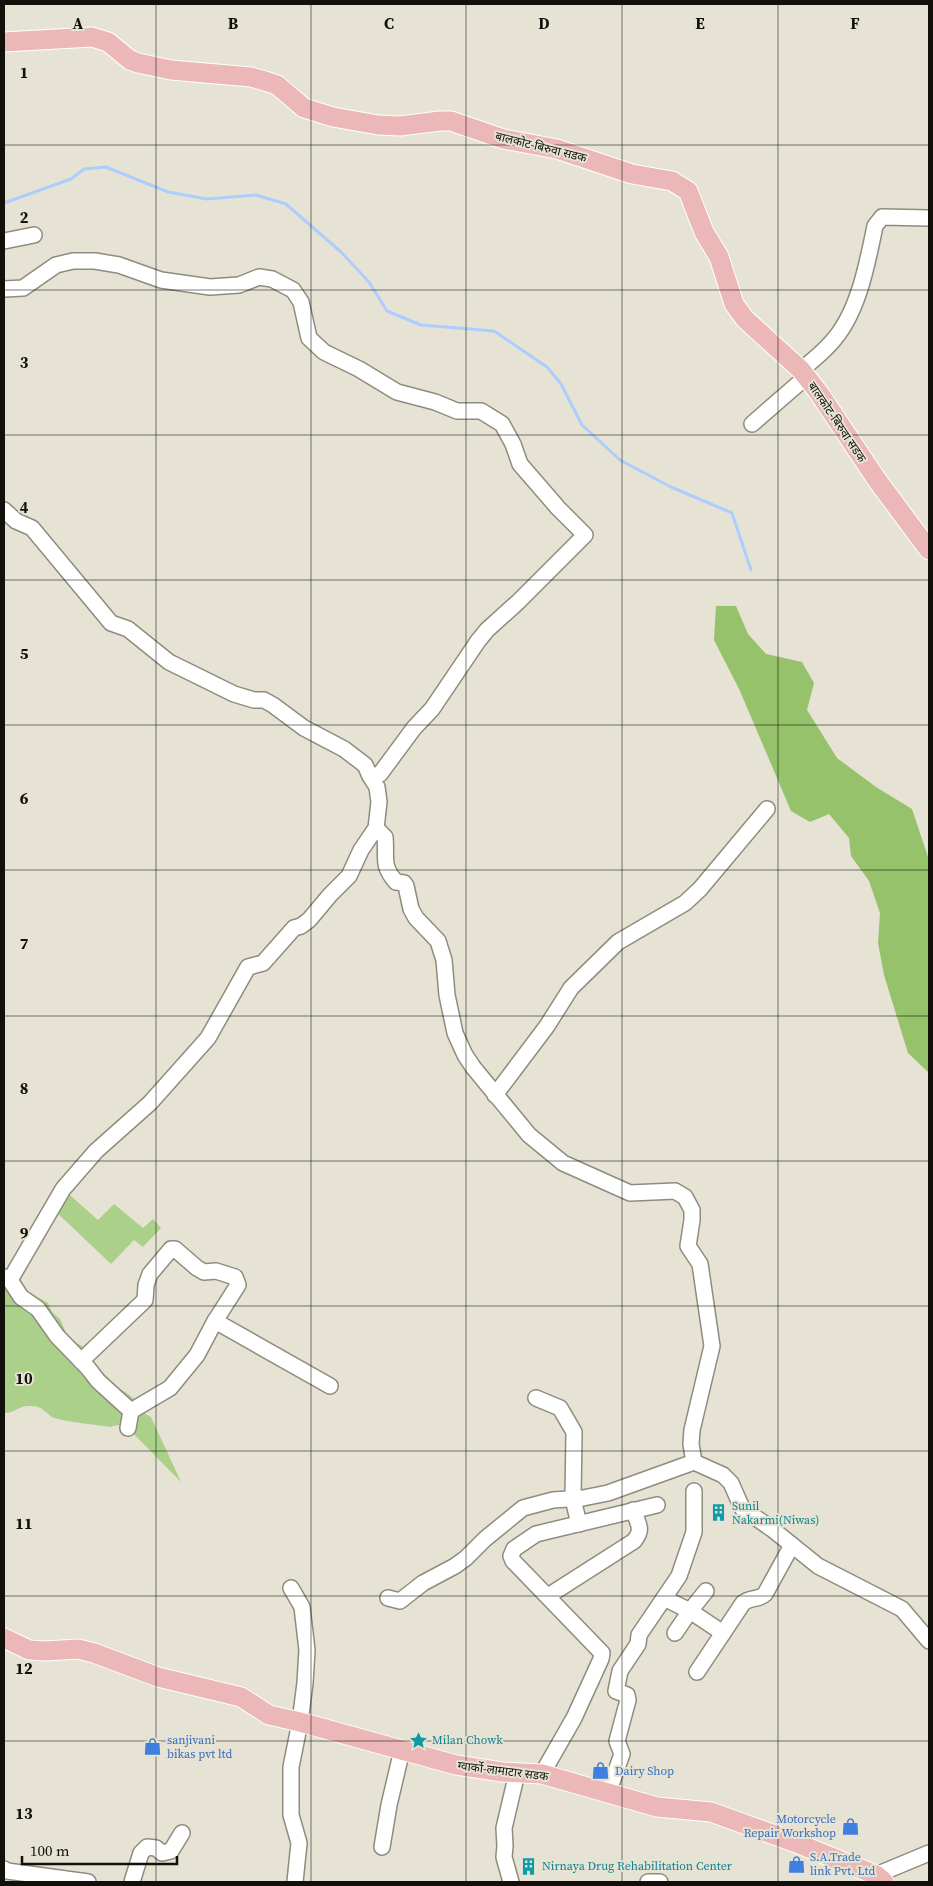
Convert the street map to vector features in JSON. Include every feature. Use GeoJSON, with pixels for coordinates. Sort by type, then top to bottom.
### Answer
{"type":"FeatureCollection","features":[{"type":"Feature","properties":{"kind":"main road","name":"बालकोट-बिरुवा सडक"},"geometry":{"type":"LineString","coordinates":[[4,42],[92,38],[108,42],[130,60],[138,63],[171,70],[251,77],[265,81],[276,85],[304,108],[333,117],[378,125],[400,126],[451,121],[503,138],[557,149],[632,174],[672,182],[688,191],[704,232],[719,257],[738,310],[751,325],[804,374],[819,393],[877,480],[929,550]]}},
{"type":"Feature","properties":{"kind":"main road","name":"ग्वार्को-लामाटार सडक"},"geometry":{"type":"LineString","coordinates":[[4,1638],[29,1650],[78,1649],[94,1653],[158,1677],[241,1697],[269,1715],[456,1765],[517,1773],[542,1774],[656,1807],[711,1812],[794,1842],[880,1878]]}},
{"type":"Feature","properties":{"kind":"street"},"geometry":{"type":"LineString","coordinates":[[752,424],[804,374],[830,344],[847,320],[856,302],[875,226],[882,217],[929,218]]}},
{"type":"Feature","properties":{"kind":"street"},"geometry":{"type":"LineString","coordinates":[[4,241],[34,235]]}},
{"type":"Feature","properties":{"kind":"street"},"geometry":{"type":"LineString","coordinates":[[4,289],[23,288],[56,265],[73,261],[95,261],[119,265],[161,280],[210,286],[239,285],[259,277],[272,279],[293,290],[301,302],[309,338],[324,352],[359,369],[397,392],[435,402],[457,411],[481,411],[502,424],[520,464],[558,508],[585,535],[478,640],[432,709],[414,728],[380,774],[370,776]]}},
{"type":"Feature","properties":{"kind":"street"},"geometry":{"type":"LineString","coordinates":[[4,510],[16,521],[32,528],[111,622],[128,628],[169,662],[234,694],[254,700],[264,700],[273,705],[304,728],[344,750],[365,765],[377,787],[379,802],[376,828],[361,850],[349,876],[309,920],[301,926],[294,928],[263,963],[248,967],[208,1038],[152,1101],[96,1151],[63,1189],[7,1279],[21,1297],[38,1309],[57,1336],[98,1382],[131,1411]]}},
{"type":"Feature","properties":{"kind":"street"},"geometry":{"type":"LineString","coordinates":[[495,1095],[547,1026],[571,988],[618,942],[685,902],[700,889],[767,809]]}},
{"type":"Feature","properties":{"kind":"street"},"geometry":{"type":"LineString","coordinates":[[376,828],[385,836],[387,872],[396,882],[404,883],[411,909],[416,918],[438,941],[444,960],[455,1033],[464,1055],[495,1095],[529,1134],[562,1163],[630,1193],[675,1191],[689,1202],[692,1220],[688,1246],[700,1264],[712,1346],[692,1430],[691,1444],[694,1462]]}},
{"type":"Feature","properties":{"kind":"street"},"geometry":{"type":"LineString","coordinates":[[81,1361],[145,1300],[146,1285],[150,1274],[171,1249],[175,1249],[204,1272],[216,1271],[235,1278],[238,1285],[215,1321],[197,1356],[170,1388],[131,1411],[128,1428]]}},
{"type":"Feature","properties":{"kind":"street"},"geometry":{"type":"LineString","coordinates":[[215,1321],[330,1386]]}},
{"type":"Feature","properties":{"kind":"street"},"geometry":{"type":"LineString","coordinates":[[536,1398],[560,1408],[574,1432],[572,1499],[578,1524]]}},
{"type":"Feature","properties":{"kind":"street"},"geometry":{"type":"LineString","coordinates":[[388,1598],[400,1601],[423,1583],[455,1566],[466,1558],[485,1538],[523,1508],[552,1500],[608,1493],[694,1462],[723,1475],[732,1483],[742,1508],[818,1566],[902,1609],[929,1641]]}},
{"type":"Feature","properties":{"kind":"street"},"geometry":{"type":"LineString","coordinates":[[608,1793],[622,1754],[617,1741],[628,1700],[627,1695],[616,1691],[620,1671],[638,1644],[639,1635],[679,1576],[694,1532],[694,1491]]}},
{"type":"Feature","properties":{"kind":"street"},"geometry":{"type":"LineString","coordinates":[[542,1774],[574,1718],[602,1653],[511,1556],[514,1549],[536,1534],[657,1505]]}},
{"type":"Feature","properties":{"kind":"street"},"geometry":{"type":"LineString","coordinates":[[548,1596],[634,1541],[639,1535],[640,1530],[633,1510]]}},
{"type":"Feature","properties":{"kind":"street"},"geometry":{"type":"LineString","coordinates":[[697,1672],[743,1603],[747,1600],[762,1597],[765,1594],[792,1545]]}},
{"type":"Feature","properties":{"kind":"street"},"geometry":{"type":"LineString","coordinates":[[291,1588],[302,1607],[307,1650],[300,1722],[291,1767],[291,1815],[299,1843],[295,1882]]}},
{"type":"Feature","properties":{"kind":"street"},"geometry":{"type":"LineString","coordinates":[[675,1633],[706,1591]]}},
{"type":"Feature","properties":{"kind":"street"},"geometry":{"type":"LineString","coordinates":[[664,1598],[690,1611],[723,1632]]}},
{"type":"Feature","properties":{"kind":"street"},"geometry":{"type":"LineString","coordinates":[[382,1847],[389,1805],[402,1750]]}},
{"type":"Feature","properties":{"kind":"street"},"geometry":{"type":"LineString","coordinates":[[511,1882],[504,1857],[504,1828],[517,1773]]}},
{"type":"Feature","properties":{"kind":"street"},"geometry":{"type":"LineString","coordinates":[[132,1882],[141,1853],[147,1847],[156,1848],[162,1853],[171,1851],[182,1833]]}},
{"type":"Feature","properties":{"kind":"street"},"geometry":{"type":"LineString","coordinates":[[880,1878],[929,1853]]}},
{"type":"Feature","properties":{"kind":"street"},"geometry":{"type":"LineString","coordinates":[[4,1869],[7,1871],[88,1882]]}},
{"type":"Feature","properties":{"kind":"street"},"geometry":{"type":"LineString","coordinates":[[648,1882],[660,1882]]}},
{"type":"Feature","properties":{"kind":"green space"},"geometry":{"type":"Polygon","coordinates":[[[716,606],[736,606],[748,634],[766,654],[802,662],[814,683],[807,710],[837,758],[876,787],[912,809],[929,860],[929,1073],[908,1053],[884,975],[878,943],[880,913],[869,881],[851,856],[849,838],[829,814],[810,822],[791,811],[740,691],[714,640],[716,606]]]}},
{"type":"Feature","properties":{"kind":"green space"},"geometry":{"type":"Polygon","coordinates":[[[63,1189],[98,1220],[114,1204],[143,1228],[153,1219],[161,1228],[143,1247],[134,1240],[111,1264],[51,1207],[63,1189]]]}},
{"type":"Feature","properties":{"kind":"green space"},"geometry":{"type":"Polygon","coordinates":[[[4,1277],[48,1303],[52,1312],[60,1319],[68,1337],[89,1351],[94,1363],[114,1385],[128,1394],[138,1403],[144,1413],[151,1417],[181,1482],[128,1428],[118,1425],[110,1427],[62,1420],[52,1417],[37,1406],[25,1406],[4,1413],[4,1277]]]}},
{"type":"Feature","properties":{"kind":"waterway"},"geometry":{"type":"LineString","coordinates":[[4,203],[71,179],[84,169],[106,167],[168,192],[207,199],[256,195],[286,204],[341,252],[369,282],[387,311],[421,325],[494,331],[547,367],[561,384],[582,425],[620,460],[671,487],[732,513],[751,570]]}},
{"type":"Feature","properties":{"kind":"place","name":"Sunil Nakarmi(Niwas)"},"geometry":{"type":"Point","coordinates":[718,1513]}},
{"type":"Feature","properties":{"kind":"place","name":"Milan Chowk"},"geometry":{"type":"Point","coordinates":[418,1740]}},
{"type":"Feature","properties":{"kind":"place","name":"sanjivani bikas pvt ltd"},"geometry":{"type":"Point","coordinates":[153,1747]}},
{"type":"Feature","properties":{"kind":"place","name":"Dairy Shop"},"geometry":{"type":"Point","coordinates":[601,1771]}},
{"type":"Feature","properties":{"kind":"place","name":"Motorcycle Repair Workshop"},"geometry":{"type":"Point","coordinates":[850,1826]}},
{"type":"Feature","properties":{"kind":"place","name":"S.A.Trade link Pvt. Ltd"},"geometry":{"type":"Point","coordinates":[796,1864]}},
{"type":"Feature","properties":{"kind":"place","name":"Nirnaya Drug Rehabilitation Center"},"geometry":{"type":"Point","coordinates":[528,1866]}}]}
